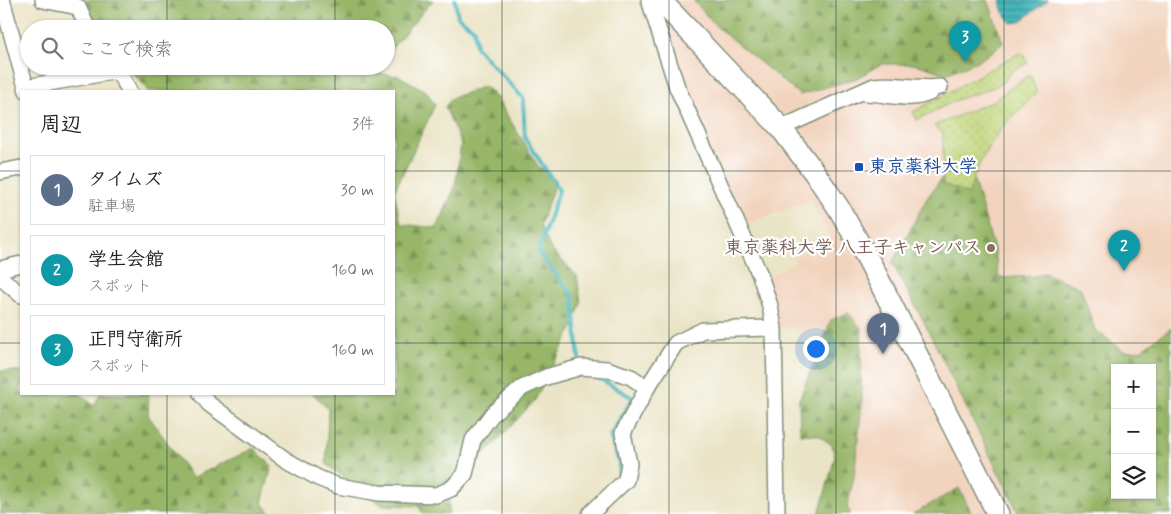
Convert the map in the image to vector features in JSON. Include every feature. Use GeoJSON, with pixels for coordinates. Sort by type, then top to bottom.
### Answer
{"type":"FeatureCollection","features":[{"type":"Feature","properties":{"kind":"street"},"geometry":{"type":"LineString","coordinates":[[43,0],[78,7],[84,20]]}},
{"type":"Feature","properties":{"kind":"street"},"geometry":{"type":"LineString","coordinates":[[649,0],[677,87],[760,275],[770,306],[774,328],[777,514]]}},
{"type":"Feature","properties":{"kind":"street"},"geometry":{"type":"LineString","coordinates":[[660,0],[781,128],[814,172],[864,253],[998,514]]}},
{"type":"Feature","properties":{"kind":"street"},"geometry":{"type":"LineString","coordinates":[[6,2],[20,63]]}},
{"type":"Feature","properties":{"kind":"street"},"geometry":{"type":"LineString","coordinates":[[23,75],[26,89],[88,75]]}},
{"type":"Feature","properties":{"kind":"street"},"geometry":{"type":"LineString","coordinates":[[118,75],[128,90]]}},
{"type":"Feature","properties":{"kind":"street"},"geometry":{"type":"LineString","coordinates":[[781,128],[859,93]]}},
{"type":"Feature","properties":{"kind":"street"},"geometry":{"type":"LineString","coordinates":[[0,172],[20,168]]}},
{"type":"Feature","properties":{"kind":"street"},"geometry":{"type":"LineString","coordinates":[[0,269],[20,264]]}},
{"type":"Feature","properties":{"kind":"street"},"geometry":{"type":"LineString","coordinates":[[0,277],[20,294]]}},
{"type":"Feature","properties":{"kind":"street"},"geometry":{"type":"LineString","coordinates":[[590,514],[626,480],[629,464],[623,433],[647,388],[676,343],[703,330],[774,328]]}},
{"type":"Feature","properties":{"kind":"street"},"geometry":{"type":"LineString","coordinates":[[203,395],[209,404],[286,460],[318,478],[338,486],[379,493],[436,495],[451,489],[465,474],[473,440],[493,413],[522,388],[546,377],[581,367],[608,369],[631,376],[647,388]]}},
{"type":"Feature","properties":{"kind":"shaded area","name":"東京薬科大学 八王子キャンパス"},"geometry":{"type":"Polygon","coordinates":[[[649,0],[1171,0],[1171,514],[822,514],[854,394],[802,386],[825,329],[774,328],[762,280],[796,262],[794,258],[829,237],[811,200],[739,227],[649,0]]]}},
{"type":"Feature","properties":{"kind":"green space"},"geometry":{"type":"Polygon","coordinates":[[[73,0],[433,0],[395,44],[395,20],[89,20],[73,0]]]}},
{"type":"Feature","properties":{"kind":"green space"},"geometry":{"type":"Polygon","coordinates":[[[693,0],[988,0],[1003,43],[982,59],[946,74],[916,64],[881,64],[857,78],[800,95],[717,27],[693,0]]]}},
{"type":"Feature","properties":{"kind":"green space"},"geometry":{"type":"Polygon","coordinates":[[[1021,52],[1028,63],[1012,71],[1003,82],[954,101],[917,120],[913,112],[1021,52]]]}},
{"type":"Feature","properties":{"kind":"green space"},"geometry":{"type":"Polygon","coordinates":[[[1030,74],[1037,93],[1007,122],[986,151],[976,172],[969,194],[943,184],[943,133],[934,126],[993,101],[1030,74]]]}},
{"type":"Feature","properties":{"kind":"green space"},"geometry":{"type":"Polygon","coordinates":[[[135,75],[391,75],[399,76],[426,91],[435,105],[395,190],[395,90],[147,90],[135,75]]]}},
{"type":"Feature","properties":{"kind":"green space"},"geometry":{"type":"Polygon","coordinates":[[[485,86],[496,97],[538,166],[556,180],[540,226],[551,249],[577,276],[581,303],[573,327],[535,400],[477,463],[449,499],[449,514],[424,514],[418,506],[382,505],[326,464],[328,409],[314,395],[395,395],[395,197],[401,224],[437,228],[455,187],[461,144],[445,107],[452,98],[485,86]]]}},
{"type":"Feature","properties":{"kind":"green space"},"geometry":{"type":"Polygon","coordinates":[[[952,164],[970,167],[995,252],[999,278],[1034,276],[1044,273],[1081,288],[1095,330],[1124,351],[1141,350],[1171,328],[1171,514],[1019,514],[922,318],[892,263],[927,198],[952,164]]]}},
{"type":"Feature","properties":{"kind":"green space"},"geometry":{"type":"Polygon","coordinates":[[[848,313],[862,329],[862,404],[854,477],[847,507],[851,514],[819,514],[835,457],[832,445],[818,435],[800,434],[799,400],[831,320],[848,313]]]}},
{"type":"Feature","properties":{"kind":"green space"},"geometry":{"type":"Polygon","coordinates":[[[0,371],[20,371],[20,395],[82,395],[94,406],[100,395],[149,395],[148,415],[192,478],[254,448],[272,466],[262,503],[272,514],[0,514],[0,371]]]}},
{"type":"Feature","properties":{"kind":"green space"},"geometry":{"type":"Polygon","coordinates":[[[959,488],[972,514],[913,514],[959,488]]]}},
{"type":"Feature","properties":{"kind":"water"},"geometry":{"type":"Polygon","coordinates":[[[1000,0],[1048,0],[1020,22],[1011,23],[1002,10],[1000,0]]]}},
{"type":"Feature","properties":{"kind":"waterway"},"geometry":{"type":"LineString","coordinates":[[455,0],[458,17],[474,29],[476,47],[523,98],[525,138],[559,190],[538,252],[573,296],[579,358]]}},
{"type":"Feature","properties":{"kind":"waterway"},"geometry":{"type":"LineString","coordinates":[[600,379],[633,398],[610,436],[619,463],[618,480]]}},
{"type":"Feature","properties":{"kind":"place","name":"正門守衛所"},"geometry":{"type":"Point","coordinates":[965,62]}},
{"type":"Feature","properties":{"kind":"place","name":"東京薬科大学"},"geometry":{"type":"Point","coordinates":[859,167]}},
{"type":"Feature","properties":{"kind":"place","name":"東京薬科大学 八王子キャンパス"},"geometry":{"type":"Point","coordinates":[991,248]}},
{"type":"Feature","properties":{"kind":"place","name":"学生会館"},"geometry":{"type":"Point","coordinates":[1124,271]}},
{"type":"Feature","properties":{"kind":"place","name":"タイムズ"},"geometry":{"type":"Point","coordinates":[883,354]}}]}
